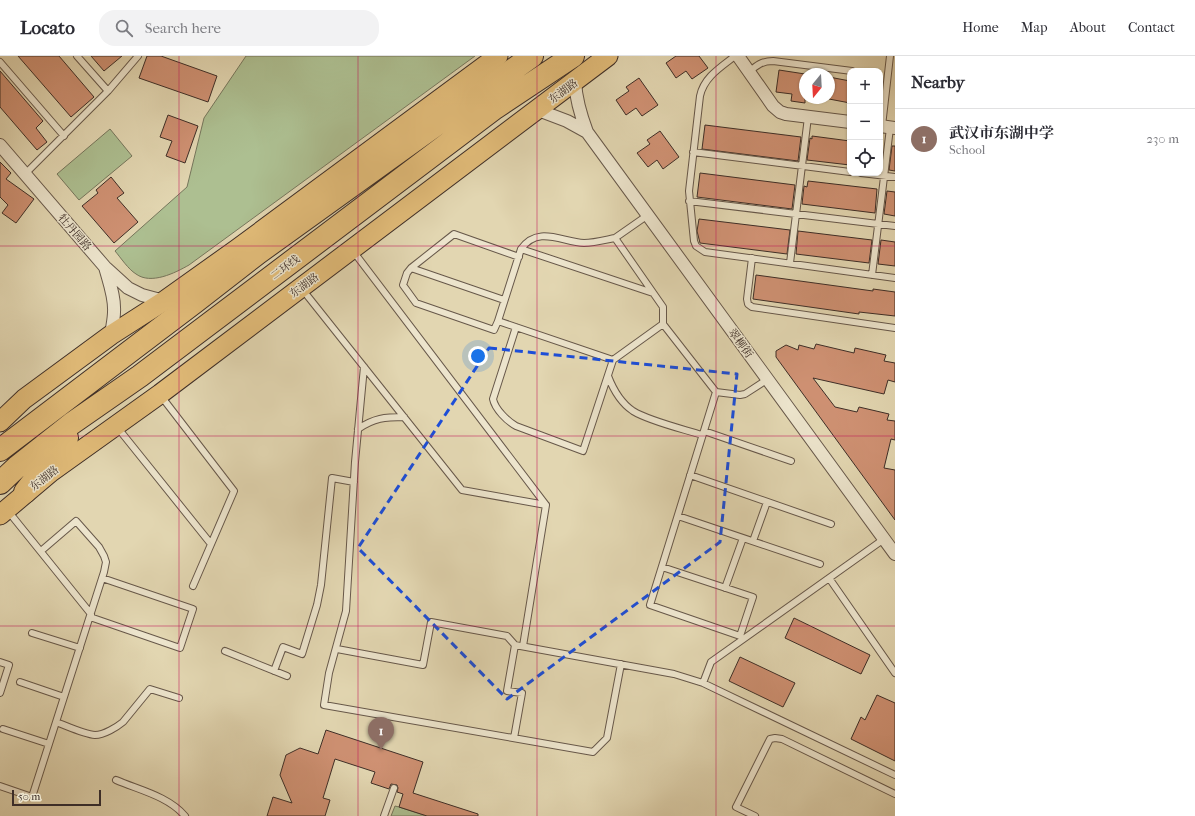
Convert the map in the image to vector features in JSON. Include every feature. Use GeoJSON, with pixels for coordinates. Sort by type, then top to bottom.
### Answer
{"type":"FeatureCollection","features":[{"type":"Feature","properties":{"kind":"highway"},"geometry":{"type":"LineString","coordinates":[[0,450],[258,253],[532,56]]}},
{"type":"Feature","properties":{"kind":"highway","name":"二环线"},"geometry":{"type":"LineString","coordinates":[[0,483],[18,466],[88,412],[140,376],[495,108],[573,56]]}},
{"type":"Feature","properties":{"kind":"highway"},"geometry":{"type":"LineString","coordinates":[[0,431],[76,392]]}},
{"type":"Feature","properties":{"kind":"highway"},"geometry":{"type":"LineString","coordinates":[[25,492],[88,412]]}},
{"type":"Feature","properties":{"kind":"main road"},"geometry":{"type":"LineString","coordinates":[[0,422],[24,399],[111,335],[164,301],[237,249],[498,56]]}},
{"type":"Feature","properties":{"kind":"main road","name":"东湖路"},"geometry":{"type":"LineString","coordinates":[[3,512],[25,492],[51,472],[160,394],[608,56]]}},
{"type":"Feature","properties":{"kind":"street"},"geometry":{"type":"LineString","coordinates":[[737,56],[775,109],[786,114],[847,122]]}},
{"type":"Feature","properties":{"kind":"street"},"geometry":{"type":"LineString","coordinates":[[575,82],[575,93],[587,132]]}},
{"type":"Feature","properties":{"kind":"street"},"geometry":{"type":"LineString","coordinates":[[538,110],[567,121],[587,132]]}},
{"type":"Feature","properties":{"kind":"street","name":"翠柳街"},"geometry":{"type":"LineString","coordinates":[[587,132],[895,554]]}},
{"type":"Feature","properties":{"kind":"street","name":"牡丹园路"},"geometry":{"type":"LineString","coordinates":[[0,145],[105,267],[112,291],[114,305],[111,335]]}},
{"type":"Feature","properties":{"kind":"street"},"geometry":{"type":"LineString","coordinates":[[105,267],[128,288],[142,295],[164,301]]}},
{"type":"Feature","properties":{"kind":"lane"},"geometry":{"type":"LineString","coordinates":[[77,56],[108,91]]}},
{"type":"Feature","properties":{"kind":"lane"},"geometry":{"type":"LineString","coordinates":[[25,174],[108,91],[138,56]]}},
{"type":"Feature","properties":{"kind":"lane"},"geometry":{"type":"LineString","coordinates":[[737,56],[709,78],[700,96],[689,190],[694,241],[699,249],[705,252],[895,278]]}},
{"type":"Feature","properties":{"kind":"lane"},"geometry":{"type":"LineString","coordinates":[[872,275],[884,176],[890,56]]}},
{"type":"Feature","properties":{"kind":"lane"},"geometry":{"type":"LineString","coordinates":[[748,72],[760,63],[773,60],[847,70]]}},
{"type":"Feature","properties":{"kind":"lane"},"geometry":{"type":"LineString","coordinates":[[0,62],[64,136]]}},
{"type":"Feature","properties":{"kind":"lane"},"geometry":{"type":"LineString","coordinates":[[883,75],[888,76]]}},
{"type":"Feature","properties":{"kind":"lane"},"geometry":{"type":"LineString","coordinates":[[790,263],[808,116]]}},
{"type":"Feature","properties":{"kind":"lane"},"geometry":{"type":"LineString","coordinates":[[693,152],[847,172]]}},
{"type":"Feature","properties":{"kind":"lane"},"geometry":{"type":"LineString","coordinates":[[884,176],[895,177]]}},
{"type":"Feature","properties":{"kind":"lane"},"geometry":{"type":"LineString","coordinates":[[689,201],[895,226]]}},
{"type":"Feature","properties":{"kind":"lane"},"geometry":{"type":"LineString","coordinates":[[519,257],[454,234],[411,268],[407,273],[403,285],[416,303],[494,330],[498,321],[504,300],[519,257],[521,249],[529,241],[544,236],[583,243],[591,243],[615,238],[648,215]]}},
{"type":"Feature","properties":{"kind":"lane"},"geometry":{"type":"LineString","coordinates":[[615,238],[663,307],[663,324],[716,392],[740,395],[768,379]]}},
{"type":"Feature","properties":{"kind":"lane"},"geometry":{"type":"LineString","coordinates":[[352,249],[546,504],[523,646]]}},
{"type":"Feature","properties":{"kind":"lane"},"geometry":{"type":"LineString","coordinates":[[521,249],[653,293]]}},
{"type":"Feature","properties":{"kind":"lane"},"geometry":{"type":"LineString","coordinates":[[752,258],[747,299],[750,306],[755,308],[895,328]]}},
{"type":"Feature","properties":{"kind":"lane"},"geometry":{"type":"LineString","coordinates":[[411,268],[504,300]]}},
{"type":"Feature","properties":{"kind":"lane"},"geometry":{"type":"LineString","coordinates":[[301,288],[462,490],[546,504]]}},
{"type":"Feature","properties":{"kind":"lane"},"geometry":{"type":"LineString","coordinates":[[498,321],[613,360]]}},
{"type":"Feature","properties":{"kind":"lane"},"geometry":{"type":"LineString","coordinates":[[516,327],[493,399],[494,404],[509,423],[583,451],[613,360],[663,324]]}},
{"type":"Feature","properties":{"kind":"lane"},"geometry":{"type":"LineString","coordinates":[[364,367],[354,482],[346,611],[337,649],[329,673],[324,705],[593,752],[606,738],[621,664]]}},
{"type":"Feature","properties":{"kind":"lane"},"geometry":{"type":"LineString","coordinates":[[608,376],[618,396],[632,410],[649,418],[703,433],[791,461]]}},
{"type":"Feature","properties":{"kind":"lane"},"geometry":{"type":"LineString","coordinates":[[662,567],[753,597],[740,636],[650,605],[716,392]]}},
{"type":"Feature","properties":{"kind":"lane"},"geometry":{"type":"LineString","coordinates":[[160,394],[234,491],[192,586]]}},
{"type":"Feature","properties":{"kind":"lane"},"geometry":{"type":"LineString","coordinates":[[358,429],[366,423],[377,419],[404,417]]}},
{"type":"Feature","properties":{"kind":"lane"},"geometry":{"type":"LineString","coordinates":[[116,426],[211,544]]}},
{"type":"Feature","properties":{"kind":"lane"},"geometry":{"type":"LineString","coordinates":[[690,475],[831,524]]}},
{"type":"Feature","properties":{"kind":"lane"},"geometry":{"type":"LineString","coordinates":[[274,671],[283,647],[302,654],[312,625],[321,585],[332,478],[354,482]]}},
{"type":"Feature","properties":{"kind":"lane"},"geometry":{"type":"LineString","coordinates":[[753,541],[767,502]]}},
{"type":"Feature","properties":{"kind":"lane"},"geometry":{"type":"LineString","coordinates":[[3,512],[41,551],[90,615],[180,648],[193,609],[102,578]]}},
{"type":"Feature","properties":{"kind":"lane"},"geometry":{"type":"LineString","coordinates":[[678,516],[820,564]]}},
{"type":"Feature","properties":{"kind":"lane"},"geometry":{"type":"LineString","coordinates":[[0,786],[32,797],[106,562],[99,547],[76,521],[41,551]]}},
{"type":"Feature","properties":{"kind":"lane"},"geometry":{"type":"LineString","coordinates":[[725,588],[743,538]]}},
{"type":"Feature","properties":{"kind":"lane"},"geometry":{"type":"LineString","coordinates":[[703,683],[712,662],[884,539]]}},
{"type":"Feature","properties":{"kind":"lane"},"geometry":{"type":"LineString","coordinates":[[829,578],[895,673]]}},
{"type":"Feature","properties":{"kind":"lane"},"geometry":{"type":"LineString","coordinates":[[337,649],[423,665],[431,622],[507,636],[515,645],[674,674],[703,683],[895,775]]}},
{"type":"Feature","properties":{"kind":"lane"},"geometry":{"type":"LineString","coordinates":[[32,633],[80,648]]}},
{"type":"Feature","properties":{"kind":"lane"},"geometry":{"type":"LineString","coordinates":[[514,738],[522,694],[507,691],[515,645]]}},
{"type":"Feature","properties":{"kind":"lane"},"geometry":{"type":"LineString","coordinates":[[225,651],[287,676]]}},
{"type":"Feature","properties":{"kind":"lane"},"geometry":{"type":"LineString","coordinates":[[0,662],[9,665],[0,693]]}},
{"type":"Feature","properties":{"kind":"lane"},"geometry":{"type":"LineString","coordinates":[[20,682],[64,697]]}},
{"type":"Feature","properties":{"kind":"lane"},"geometry":{"type":"LineString","coordinates":[[56,722],[90,733],[100,734],[119,726],[150,689],[179,698]]}},
{"type":"Feature","properties":{"kind":"lane"},"geometry":{"type":"LineString","coordinates":[[3,729],[49,744]]}},
{"type":"Feature","properties":{"kind":"lane"},"geometry":{"type":"LineString","coordinates":[[755,816],[736,807],[770,739],[775,738],[782,738],[895,794]]}},
{"type":"Feature","properties":{"kind":"lane"},"geometry":{"type":"LineString","coordinates":[[116,780],[167,800],[178,808],[185,816]]}},
{"type":"Feature","properties":{"kind":"lane"},"geometry":{"type":"LineString","coordinates":[[384,816],[394,788]]}},
{"type":"Feature","properties":{"kind":"highlighted area"},"geometry":{"type":"Polygon","coordinates":[[[489,348],[737,374],[720,542],[507,699],[358,548],[489,348]]]}},
{"type":"Feature","properties":{"kind":"green space"},"geometry":{"type":"Polygon","coordinates":[[[246,56],[475,56],[189,265],[163,277],[142,277],[130,269],[115,251],[187,187],[204,118],[246,56]]]}},
{"type":"Feature","properties":{"kind":"green space"},"geometry":{"type":"Polygon","coordinates":[[[110,129],[132,156],[79,200],[57,174],[110,129]]]}},
{"type":"Feature","properties":{"kind":"green space"},"geometry":{"type":"Polygon","coordinates":[[[395,806],[399,807],[427,816],[391,816],[395,806]]]}},
{"type":"Feature","properties":{"kind":"building"},"geometry":{"type":"Polygon","coordinates":[[[18,56],[59,56],[94,97],[71,117],[18,56]]]}},
{"type":"Feature","properties":{"kind":"building"},"geometry":{"type":"Polygon","coordinates":[[[91,56],[122,56],[104,71],[91,56]]]}},
{"type":"Feature","properties":{"kind":"building"},"geometry":{"type":"Polygon","coordinates":[[[147,56],[161,56],[217,76],[208,102],[139,78],[147,56]]]}},
{"type":"Feature","properties":{"kind":"building"},"geometry":{"type":"Polygon","coordinates":[[[676,56],[699,56],[708,68],[692,79],[686,71],[676,78],[666,63],[676,56]]]}},
{"type":"Feature","properties":{"kind":"building"},"geometry":{"type":"Polygon","coordinates":[[[779,70],[799,73],[799,102],[791,101],[792,94],[776,92],[779,70]]]}},
{"type":"Feature","properties":{"kind":"building"},"geometry":{"type":"Polygon","coordinates":[[[0,71],[43,121],[36,128],[47,142],[37,150],[0,107],[0,71]]]}},
{"type":"Feature","properties":{"kind":"building"},"geometry":{"type":"Polygon","coordinates":[[[639,78],[658,105],[642,116],[636,108],[626,115],[616,100],[629,91],[626,87],[639,78]]]}},
{"type":"Feature","properties":{"kind":"building"},"geometry":{"type":"Polygon","coordinates":[[[835,78],[847,80],[847,102],[835,100],[835,78]]]}},
{"type":"Feature","properties":{"kind":"building"},"geometry":{"type":"Polygon","coordinates":[[[168,115],[198,126],[185,163],[166,156],[172,141],[160,137],[168,115]]]}},
{"type":"Feature","properties":{"kind":"building"},"geometry":{"type":"Polygon","coordinates":[[[705,125],[801,137],[798,161],[702,149],[705,125]]]}},
{"type":"Feature","properties":{"kind":"building"},"geometry":{"type":"Polygon","coordinates":[[[660,131],[679,157],[663,169],[657,160],[648,167],[637,153],[650,144],[647,140],[660,131]]]}},
{"type":"Feature","properties":{"kind":"building"},"geometry":{"type":"Polygon","coordinates":[[[812,136],[847,141],[847,165],[807,160],[810,138],[812,139],[812,136]]]}},
{"type":"Feature","properties":{"kind":"building"},"geometry":{"type":"Polygon","coordinates":[[[892,146],[895,146],[895,171],[889,170],[892,146]]]}},
{"type":"Feature","properties":{"kind":"building"},"geometry":{"type":"Polygon","coordinates":[[[0,162],[11,173],[6,179],[34,199],[16,223],[2,213],[8,205],[0,197],[0,162]]]}},
{"type":"Feature","properties":{"kind":"building"},"geometry":{"type":"Polygon","coordinates":[[[700,173],[795,185],[792,209],[697,197],[700,173]]]}},
{"type":"Feature","properties":{"kind":"building"},"geometry":{"type":"Polygon","coordinates":[[[111,177],[124,193],[117,198],[138,222],[114,243],[82,206],[98,193],[96,190],[111,177]]]}},
{"type":"Feature","properties":{"kind":"building"},"geometry":{"type":"Polygon","coordinates":[[[808,181],[877,189],[875,213],[802,204],[804,186],[807,187],[808,181]]]}},
{"type":"Feature","properties":{"kind":"building"},"geometry":{"type":"Polygon","coordinates":[[[887,191],[895,192],[895,216],[884,214],[887,191]]]}},
{"type":"Feature","properties":{"kind":"building"},"geometry":{"type":"Polygon","coordinates":[[[699,219],[790,230],[787,254],[700,243],[697,231],[699,219]]]}},
{"type":"Feature","properties":{"kind":"building"},"geometry":{"type":"Polygon","coordinates":[[[798,231],[872,240],[869,263],[796,254],[798,231]]]}},
{"type":"Feature","properties":{"kind":"building"},"geometry":{"type":"Polygon","coordinates":[[[881,240],[895,242],[895,266],[878,264],[881,240]]]}},
{"type":"Feature","properties":{"kind":"building"},"geometry":{"type":"Polygon","coordinates":[[[756,275],[873,291],[873,289],[895,292],[895,316],[859,312],[859,314],[753,299],[756,275]]]}},
{"type":"Feature","properties":{"kind":"building"},"geometry":{"type":"Polygon","coordinates":[[[816,344],[854,353],[855,348],[886,355],[884,361],[895,363],[895,382],[888,380],[884,394],[813,378],[835,407],[857,412],[859,407],[889,414],[887,420],[895,421],[895,440],[891,439],[884,468],[895,470],[895,520],[776,357],[776,351],[786,345],[798,350],[799,345],[814,349],[816,344]]]}},
{"type":"Feature","properties":{"kind":"building"},"geometry":{"type":"Polygon","coordinates":[[[794,618],[870,655],[861,674],[785,638],[794,618]]]}},
{"type":"Feature","properties":{"kind":"building"},"geometry":{"type":"Polygon","coordinates":[[[740,657],[795,683],[783,707],[729,681],[740,657]]]}},
{"type":"Feature","properties":{"kind":"building"},"geometry":{"type":"Polygon","coordinates":[[[877,695],[895,703],[895,761],[851,739],[861,717],[865,720],[877,695]]]}},
{"type":"Feature","properties":{"kind":"building"},"geometry":{"type":"Polygon","coordinates":[[[326,730],[423,762],[413,793],[478,814],[478,816],[427,816],[399,807],[403,794],[397,792],[397,785],[391,784],[389,789],[371,783],[375,772],[335,759],[323,798],[330,800],[325,816],[267,816],[273,797],[292,803],[280,775],[286,755],[300,748],[318,754],[326,730]]]}},
{"type":"Feature","properties":{"kind":"place","name":"武汉市东湖中学"},"geometry":{"type":"Point","coordinates":[381,750]}}]}
